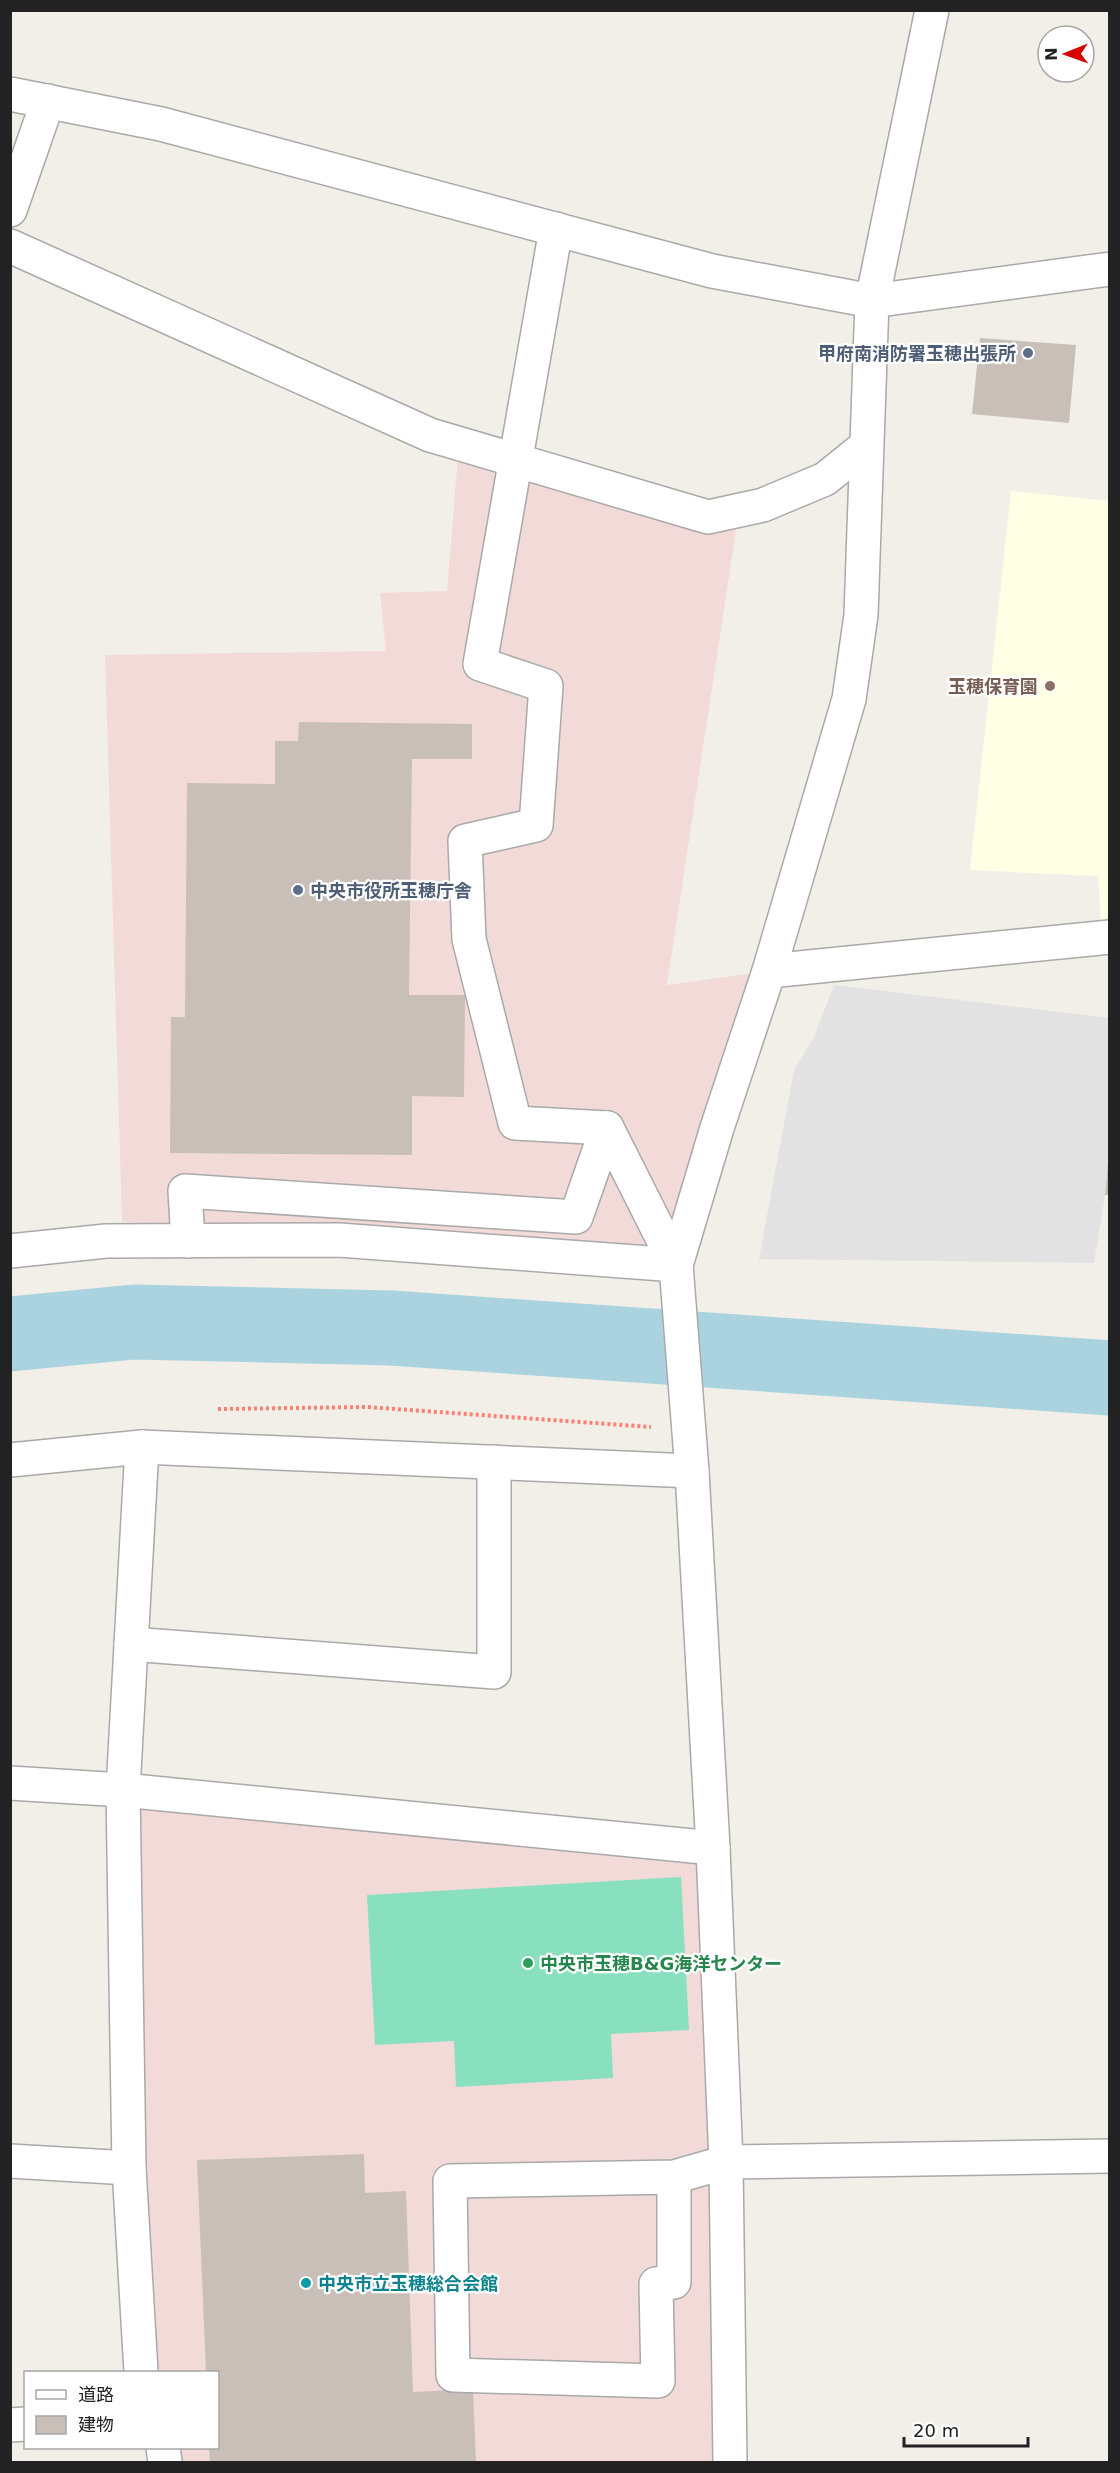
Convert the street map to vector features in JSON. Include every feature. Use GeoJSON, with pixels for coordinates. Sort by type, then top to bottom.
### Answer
{"type":"FeatureCollection","features":[{"type":"Feature","properties":{"kind":"street"},"geometry":{"type":"LineString","coordinates":[[730,2463],[726,2163],[713,1848],[692,1471],[676,1265],[717,1128],[769,971],[849,699],[861,615],[872,301],[932,10]]}},
{"type":"Feature","properties":{"kind":"street"},"geometry":{"type":"LineString","coordinates":[[10,94],[160,123],[712,271],[872,301],[1110,268]]}},
{"type":"Feature","properties":{"kind":"street"},"geometry":{"type":"LineString","coordinates":[[10,210],[48,101]]}},
{"type":"Feature","properties":{"kind":"street"},"geometry":{"type":"LineString","coordinates":[[555,229],[480,664],[546,686],[536,825],[465,841],[469,939],[514,1123],[607,1128]]}},
{"type":"Feature","properties":{"kind":"street"},"geometry":{"type":"LineString","coordinates":[[10,246],[430,435],[708,517],[763,504],[825,479],[866,446]]}},
{"type":"Feature","properties":{"kind":"street"},"geometry":{"type":"LineString","coordinates":[[769,971],[1110,937]]}},
{"type":"Feature","properties":{"kind":"street"},"geometry":{"type":"LineString","coordinates":[[188,1241],[185,1191],[576,1217],[607,1128]]}},
{"type":"Feature","properties":{"kind":"street"},"geometry":{"type":"LineString","coordinates":[[607,1128],[676,1265]]}},
{"type":"Feature","properties":{"kind":"street"},"geometry":{"type":"LineString","coordinates":[[10,1251],[106,1241],[339,1240],[676,1265]]}},
{"type":"Feature","properties":{"kind":"street"},"geometry":{"type":"LineString","coordinates":[[10,1460],[142,1447],[692,1471]]}},
{"type":"Feature","properties":{"kind":"street"},"geometry":{"type":"LineString","coordinates":[[141,2371],[129,2168],[123,1790],[142,1447]]}},
{"type":"Feature","properties":{"kind":"street"},"geometry":{"type":"LineString","coordinates":[[131,1644],[495,1672],[494,1462]]}},
{"type":"Feature","properties":{"kind":"street"},"geometry":{"type":"LineString","coordinates":[[10,1783],[123,1790],[713,1848]]}},
{"type":"Feature","properties":{"kind":"street"},"geometry":{"type":"LineString","coordinates":[[674,2177],[674,2282],[656,2284],[658,2380],[453,2374],[450,2181],[674,2177],[726,2163],[1110,2156]]}},
{"type":"Feature","properties":{"kind":"street"},"geometry":{"type":"LineString","coordinates":[[10,2161],[129,2168]]}},
{"type":"Feature","properties":{"kind":"shaded area"},"geometry":{"type":"Polygon","coordinates":[[[459,444],[736,530],[667,985],[769,971],[676,1265],[122,1222],[105,655],[386,651],[380,593],[447,591],[459,444]]]}},
{"type":"Feature","properties":{"kind":"shaded area","name":"玉穂保育園"},"geometry":{"type":"Polygon","coordinates":[[[1011,491],[1109,501],[1109,937],[1102,937],[1098,876],[970,870],[1011,491]]]}},
{"type":"Feature","properties":{"kind":"shaded area"},"geometry":{"type":"Polygon","coordinates":[[[834,985],[1109,1018],[1109,1143],[1105,1195],[1094,1263],[759,1259],[794,1070],[814,1037],[834,985]]]}},
{"type":"Feature","properties":{"kind":"shaded area"},"geometry":{"type":"Polygon","coordinates":[[[123,1790],[713,1848],[720,2462],[165,2462],[163,2449],[219,2449],[219,2371],[141,2371],[123,1790]]]}},
{"type":"Feature","properties":{"kind":"green space","name":"中央市玉穂B&G海洋センター"},"geometry":{"type":"Polygon","coordinates":[[[681,1877],[689,2030],[611,2034],[613,2078],[456,2087],[454,2041],[375,2045],[367,1895],[681,1877]]]}},
{"type":"Feature","properties":{"kind":"building"},"geometry":{"type":"Polygon","coordinates":[[[980,338],[1076,345],[1069,423],[972,414],[980,338]]]}},
{"type":"Feature","properties":{"kind":"building","name":"中央市役所玉穂庁舎"},"geometry":{"type":"Polygon","coordinates":[[[299,722],[472,724],[472,759],[412,759],[409,995],[465,995],[464,1097],[412,1096],[412,1155],[170,1153],[171,1017],[185,1017],[187,783],[275,784],[275,741],[298,741],[299,722]]]}},
{"type":"Feature","properties":{"kind":"building"},"geometry":{"type":"Polygon","coordinates":[[[1108,1161],[1110,1161],[1110,1195],[1105,1195],[1108,1161]]]}},
{"type":"Feature","properties":{"kind":"building","name":"中央市立玉穂総合会館"},"geometry":{"type":"Polygon","coordinates":[[[364,2154],[365,2193],[406,2191],[413,2392],[473,2389],[476,2462],[210,2462],[209,2449],[219,2449],[219,2371],[206,2371],[197,2160],[364,2154]]]}},
{"type":"Feature","properties":{"kind":"waterway"},"geometry":{"type":"LineString","coordinates":[[10,1334],[134,1322],[391,1328],[1110,1378]]}},
{"type":"Feature","properties":{"kind":"place","name":"甲府南消防署玉穂出張所"},"geometry":{"type":"Point","coordinates":[1028,353]}},
{"type":"Feature","properties":{"kind":"place","name":"玉穂保育園"},"geometry":{"type":"Point","coordinates":[1050,686]}},
{"type":"Feature","properties":{"kind":"place","name":"中央市役所玉穂庁舎"},"geometry":{"type":"Point","coordinates":[298,890]}},
{"type":"Feature","properties":{"kind":"place","name":"中央市玉穂B&G海洋センター"},"geometry":{"type":"Point","coordinates":[528,1963]}},
{"type":"Feature","properties":{"kind":"place","name":"中央市立玉穂総合会館"},"geometry":{"type":"Point","coordinates":[306,2283]}}]}
